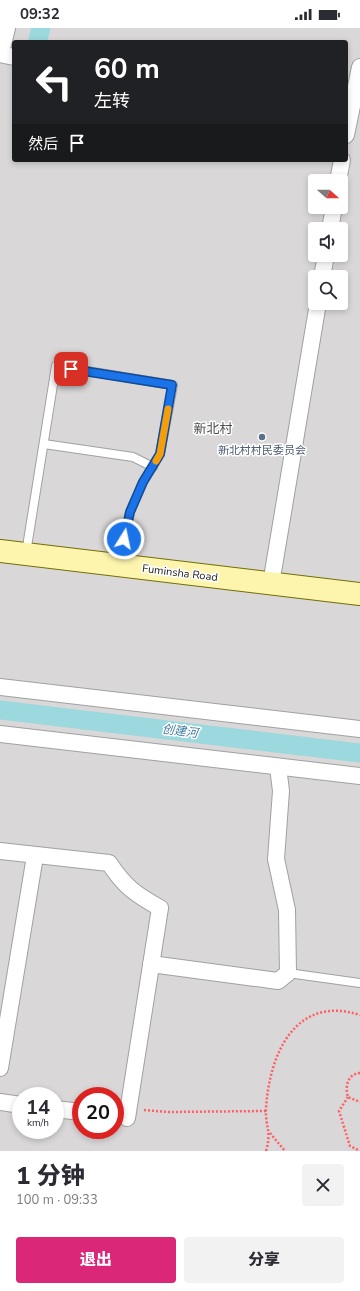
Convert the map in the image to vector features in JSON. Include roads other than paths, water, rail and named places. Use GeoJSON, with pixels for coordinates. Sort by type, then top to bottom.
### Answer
{"type":"FeatureCollection","features":[{"type":"Feature","properties":{"kind":"main road","name":"Fuminsha Road"},"geometry":{"type":"LineString","coordinates":[[0,551],[360,594]]}},
{"type":"Feature","properties":{"kind":"street"},"geometry":{"type":"LineString","coordinates":[[0,48],[5,28]]}},
{"type":"Feature","properties":{"kind":"street"},"geometry":{"type":"LineString","coordinates":[[0,54],[12,57]]}},
{"type":"Feature","properties":{"kind":"street"},"geometry":{"type":"LineString","coordinates":[[348,113],[360,67]]}},
{"type":"Feature","properties":{"kind":"street"},"geometry":{"type":"LineString","coordinates":[[339,174],[342,162]]}},
{"type":"Feature","properties":{"kind":"street"},"geometry":{"type":"LineString","coordinates":[[271,584],[317,310]]}},
{"type":"Feature","properties":{"kind":"street"},"geometry":{"type":"LineString","coordinates":[[0,687],[360,729]]}},
{"type":"Feature","properties":{"kind":"street"},"geometry":{"type":"LineString","coordinates":[[0,734],[360,776]]}},
{"type":"Feature","properties":{"kind":"street"},"geometry":{"type":"LineString","coordinates":[[151,964],[278,981],[288,973],[287,910],[276,859],[281,791],[278,767]]}},
{"type":"Feature","properties":{"kind":"street"},"geometry":{"type":"LineString","coordinates":[[0,851],[109,864],[122,882],[138,896],[160,908],[127,1116]]}},
{"type":"Feature","properties":{"kind":"street"},"geometry":{"type":"LineString","coordinates":[[0,1068],[35,856]]}},
{"type":"Feature","properties":{"kind":"street"},"geometry":{"type":"LineString","coordinates":[[0,1102],[12,1104]]}},
{"type":"Feature","properties":{"kind":"lane"},"geometry":{"type":"LineString","coordinates":[[25,555],[56,366],[172,385],[160,454],[130,512],[120,566]]}},
{"type":"Feature","properties":{"kind":"lane"},"geometry":{"type":"LineString","coordinates":[[44,444],[133,457],[153,466]]}},
{"type":"Feature","properties":{"kind":"lane"},"geometry":{"type":"LineString","coordinates":[[288,973],[360,983]]}},
{"type":"Feature","properties":{"kind":"waterway"},"geometry":{"type":"LineString","coordinates":[[38,40],[41,28]]}},
{"type":"Feature","properties":{"kind":"waterway","name":"创建河"},"geometry":{"type":"LineString","coordinates":[[0,710],[360,753]]}},
{"type":"Feature","properties":{"kind":"place","name":"新北村村民委员会"},"geometry":{"type":"Point","coordinates":[262,437]}},
{"type":"Feature","properties":{"kind":"district","name":"新北村"},"geometry":{"type":"Point","coordinates":[213,429]}}]}
